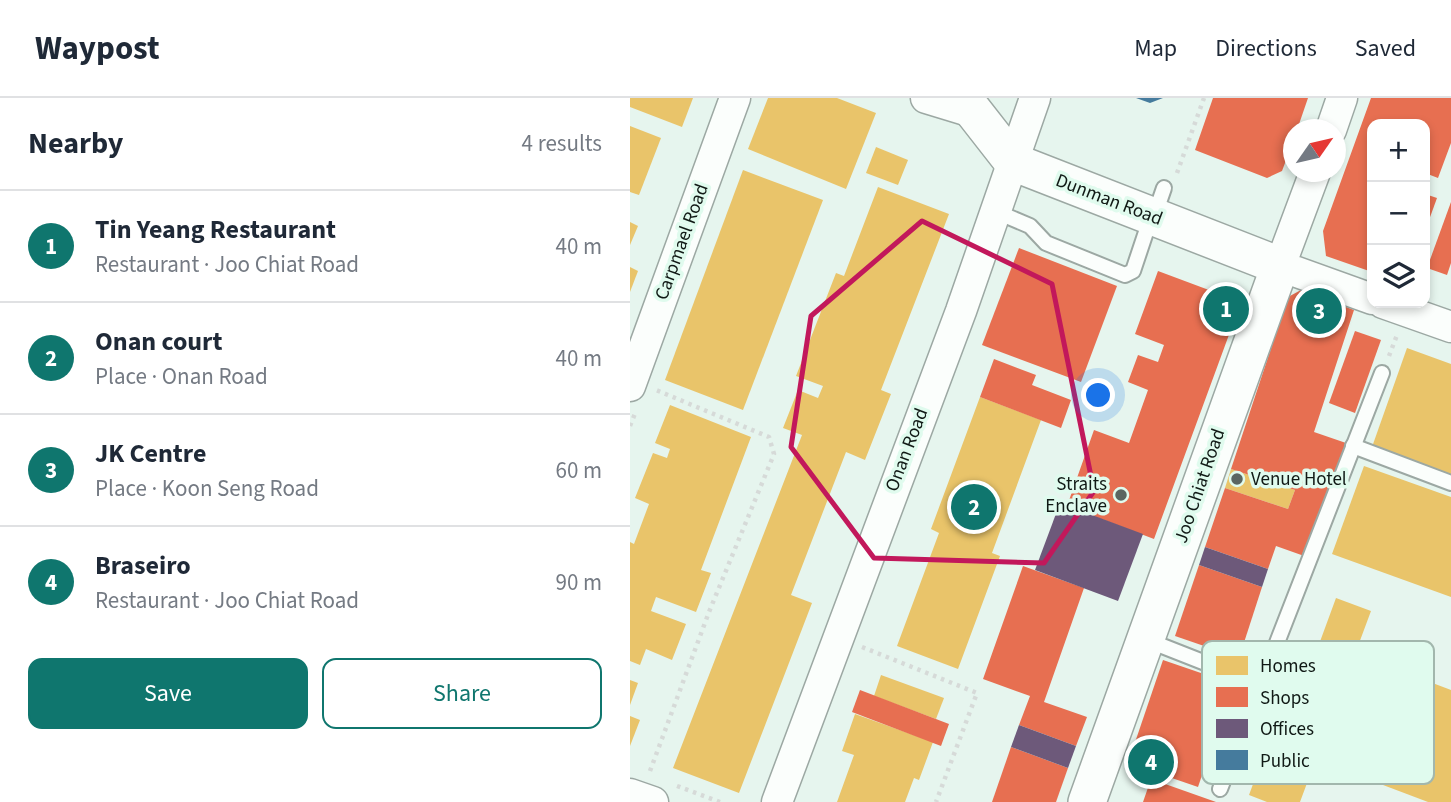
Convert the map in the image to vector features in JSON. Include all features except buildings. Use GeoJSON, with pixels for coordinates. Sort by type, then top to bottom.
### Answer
{"type":"FeatureCollection","features":[{"type":"Feature","properties":{"kind":"street","name":"Carpmael Road"},"geometry":{"type":"LineString","coordinates":[[631,383],[735,98]]}},
{"type":"Feature","properties":{"kind":"street"},"geometry":{"type":"LineString","coordinates":[[926,98],[968,105]]}},
{"type":"Feature","properties":{"kind":"street","name":"Onan Road"},"geometry":{"type":"LineString","coordinates":[[777,802],[998,212],[1035,98]]}},
{"type":"Feature","properties":{"kind":"street"},"geometry":{"type":"LineString","coordinates":[[1335,119],[1342,98]]}},
{"type":"Feature","properties":{"kind":"street","name":"Dunman Road"},"geometry":{"type":"LineString","coordinates":[[968,105],[1013,162],[1157,207],[1280,266]]}},
{"type":"Feature","properties":{"kind":"street","name":"Joo Chiat Road"},"geometry":{"type":"LineString","coordinates":[[1087,802],[1311,182]]}},
{"type":"Feature","properties":{"kind":"street"},"geometry":{"type":"LineString","coordinates":[[1280,266],[1367,297]]}},
{"type":"Feature","properties":{"kind":"street"},"geometry":{"type":"LineString","coordinates":[[1398,308],[1451,327]]}},
{"type":"Feature","properties":{"kind":"lane"},"geometry":{"type":"LineString","coordinates":[[998,212],[1030,226],[1046,243],[1125,275],[1133,271],[1157,207]]}},
{"type":"Feature","properties":{"kind":"lane"},"geometry":{"type":"LineString","coordinates":[[1276,641],[1382,373]]}},
{"type":"Feature","properties":{"kind":"lane"},"geometry":{"type":"LineString","coordinates":[[1353,446],[1451,483]]}},
{"type":"Feature","properties":{"kind":"lane"},"geometry":{"type":"LineString","coordinates":[[1147,640],[1202,662]]}},
{"type":"Feature","properties":{"kind":"lane"},"geometry":{"type":"LineString","coordinates":[[1220,789],[1222,784]]}},
{"type":"Feature","properties":{"kind":"path"},"geometry":{"type":"LineString","coordinates":[[1176,176],[1204,98]]}},
{"type":"Feature","properties":{"kind":"path"},"geometry":{"type":"LineString","coordinates":[[1382,373],[1395,308]]}},
{"type":"Feature","properties":{"kind":"path"},"geometry":{"type":"LineString","coordinates":[[631,383],[756,430],[769,437],[774,454],[709,611],[641,798]]}},
{"type":"Feature","properties":{"kind":"path"},"geometry":{"type":"LineString","coordinates":[[854,645],[977,693],[936,802]]}},
{"type":"Feature","properties":{"kind":"highlighted area"},"geometry":{"type":"Polygon","coordinates":[[[922,221],[1052,284],[1094,491],[1044,563],[874,558],[791,447],[811,316],[922,221]]]}},
{"type":"Feature","properties":{"kind":"place","name":"Tin Yeang Restaurant"},"geometry":{"type":"Point","coordinates":[1226,309]}},
{"type":"Feature","properties":{"kind":"place","name":"JK Centre"},"geometry":{"type":"Point","coordinates":[1319,311]}},
{"type":"Feature","properties":{"kind":"place","name":"Venue Hotel"},"geometry":{"type":"Point","coordinates":[1237,479]}},
{"type":"Feature","properties":{"kind":"place","name":"Straits Enclave"},"geometry":{"type":"Point","coordinates":[1121,495]}},
{"type":"Feature","properties":{"kind":"place","name":"Onan court"},"geometry":{"type":"Point","coordinates":[974,507]}},
{"type":"Feature","properties":{"kind":"place","name":"Braseiro"},"geometry":{"type":"Point","coordinates":[1151,762]}}]}
